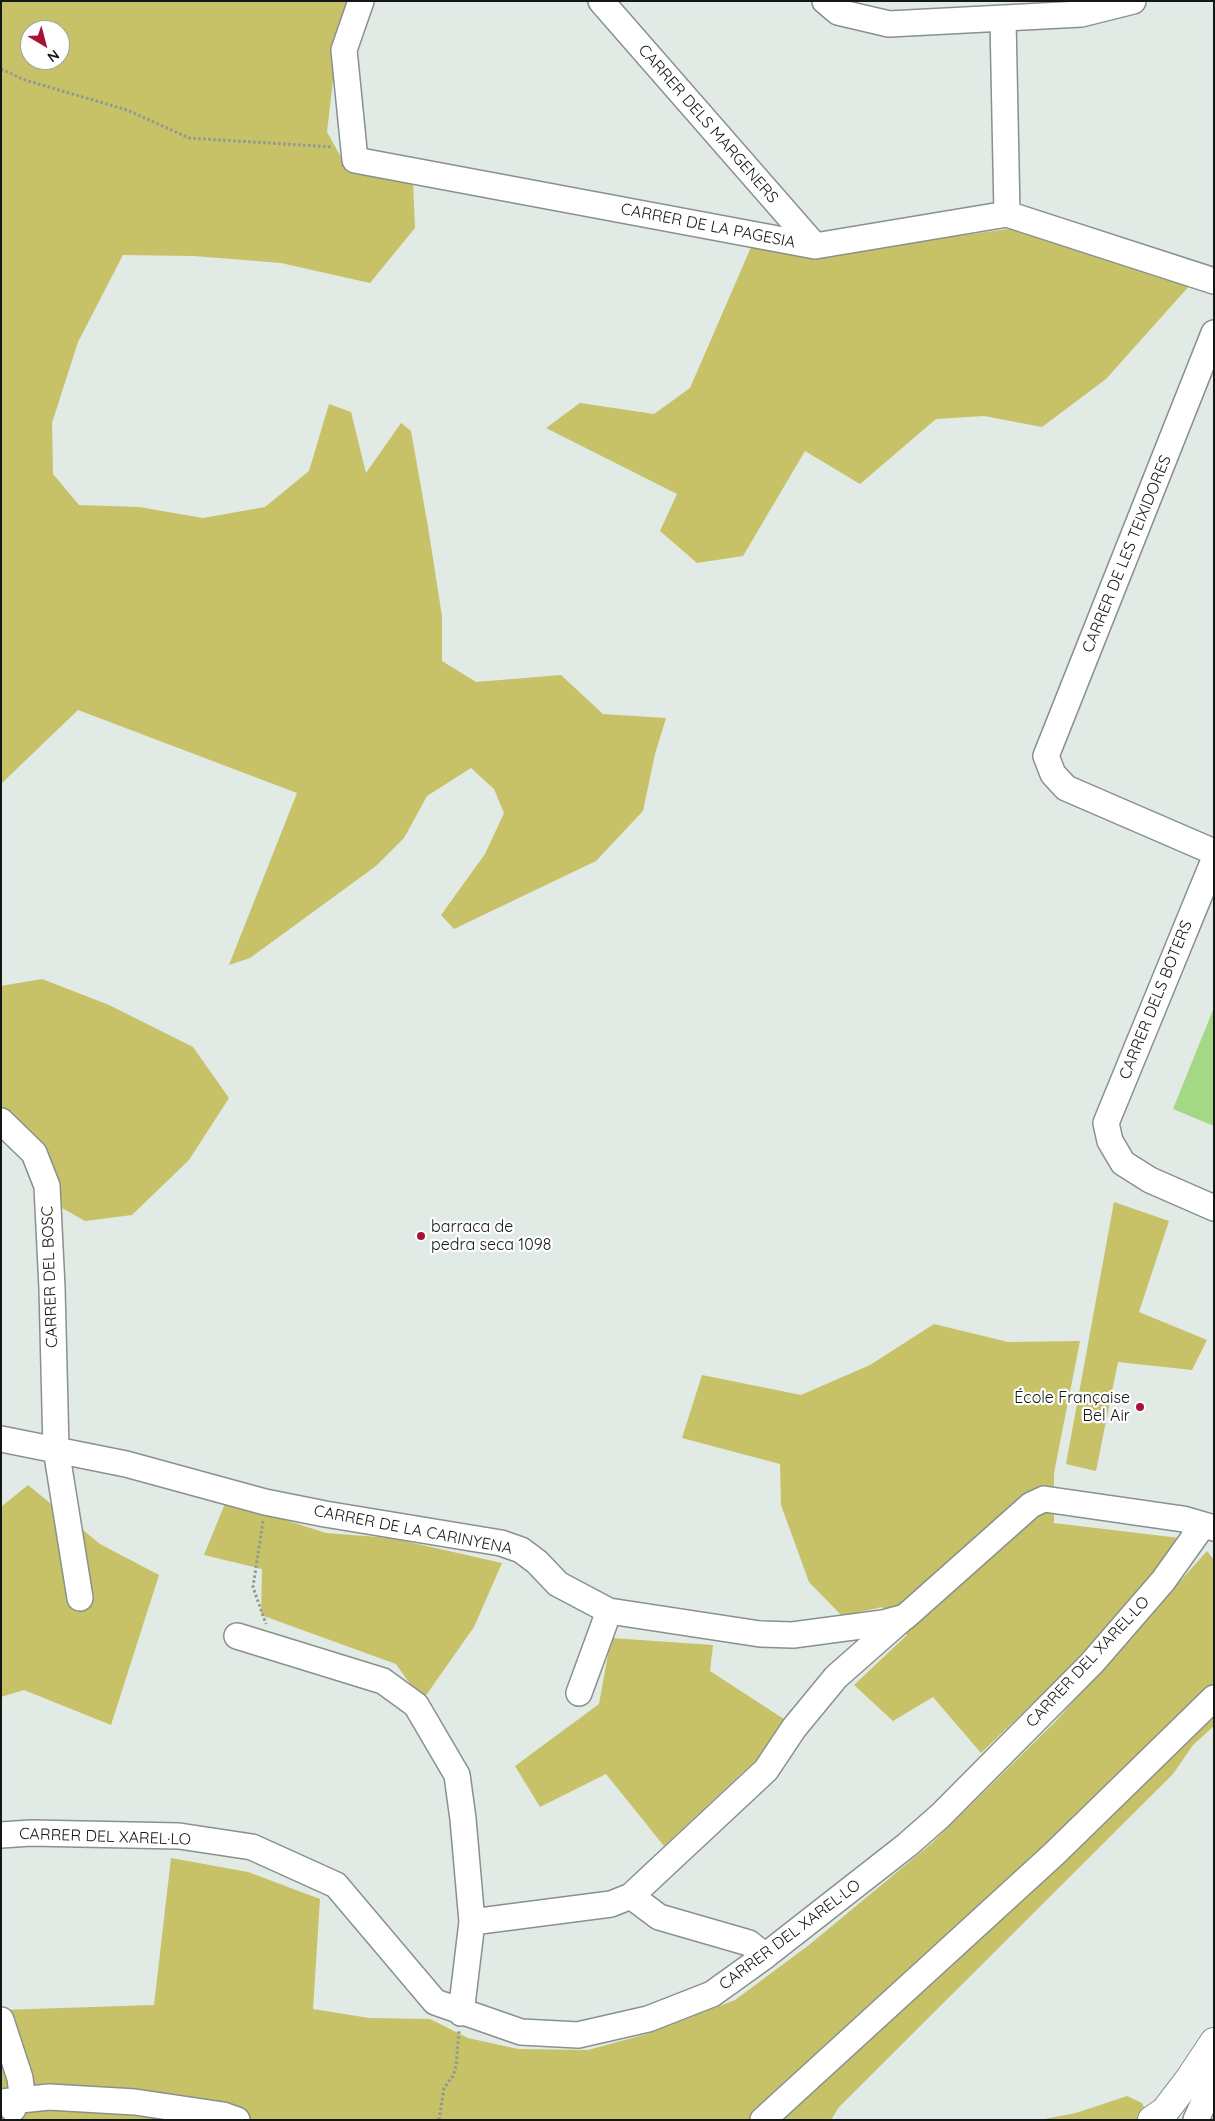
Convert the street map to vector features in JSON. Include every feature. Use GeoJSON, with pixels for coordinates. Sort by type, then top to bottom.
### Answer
{"type":"FeatureCollection","features":[{"type":"Feature","properties":{"kind":"highway"},"geometry":{"type":"LineString","coordinates":[[1152,2120],[1165,2112],[1188,2082],[1214,2042]]}},
{"type":"Feature","properties":{"kind":"street"},"geometry":{"type":"LineString","coordinates":[[354,148],[344,50],[361,1]]}},
{"type":"Feature","properties":{"kind":"street","name":"CARRER DELS MARGENERS"},"geometry":{"type":"LineString","coordinates":[[601,1],[815,246]]}},
{"type":"Feature","properties":{"kind":"street"},"geometry":{"type":"LineString","coordinates":[[825,1],[838,12],[889,24],[1003,20],[1081,14],[1133,1]]}},
{"type":"Feature","properties":{"kind":"street"},"geometry":{"type":"LineString","coordinates":[[1003,20],[1007,214]]}},
{"type":"Feature","properties":{"kind":"street","name":"CARRER DE LA PAGESIA"},"geometry":{"type":"LineString","coordinates":[[354,148],[355,160],[815,246],[1007,214],[1214,281]]}},
{"type":"Feature","properties":{"kind":"street","name":"CARRER DE LES TEIXIDORES"},"geometry":{"type":"LineString","coordinates":[[1214,333],[1046,756],[1053,774],[1066,788],[1214,852]]}},
{"type":"Feature","properties":{"kind":"street","name":"CARRER DELS BOTERS"},"geometry":{"type":"LineString","coordinates":[[1214,860],[1106,1123],[1110,1141],[1122,1163],[1150,1180],[1214,1208]]}},
{"type":"Feature","properties":{"kind":"street","name":"CARRER DEL BOSC"},"geometry":{"type":"LineString","coordinates":[[1,1121],[34,1153],[47,1186],[52,1288],[56,1449],[80,1598]]}},
{"type":"Feature","properties":{"kind":"street","name":"CARRER DE LA CARINYENA"},"geometry":{"type":"LineString","coordinates":[[1,1439],[126,1464],[266,1502],[325,1514],[501,1543],[521,1550],[537,1562],[564,1588],[609,1611],[717,1629],[793,1635],[883,1623],[905,1617],[1031,1505],[1044,1499],[1156,1514],[1208,1527]]}},
{"type":"Feature","properties":{"kind":"street","name":"CARRER DEL XAREL·LO"},"geometry":{"type":"LineString","coordinates":[[1,1835],[31,1833],[179,1836],[252,1847],[336,1885],[435,2002],[461,2013],[521,2032],[578,2035],[648,2019],[712,1994],[765,1956],[907,1845],[940,1816],[1092,1662],[1208,1527]]}},
{"type":"Feature","properties":{"kind":"street"},"geometry":{"type":"LineString","coordinates":[[579,1693],[609,1611]]}},
{"type":"Feature","properties":{"kind":"street"},"geometry":{"type":"LineString","coordinates":[[472,1922],[611,1904],[631,1896],[766,1770],[794,1728],[836,1677],[905,1617]]}},
{"type":"Feature","properties":{"kind":"street"},"geometry":{"type":"LineString","coordinates":[[237,1636],[383,1681],[416,1705],[457,1775],[463,1819],[472,1922],[461,2013]]}},
{"type":"Feature","properties":{"kind":"street"},"geometry":{"type":"LineString","coordinates":[[763,2120],[1054,1854],[1214,1698]]}},
{"type":"Feature","properties":{"kind":"street"},"geometry":{"type":"LineString","coordinates":[[631,1896],[659,1917],[749,1942],[765,1956]]}},
{"type":"Feature","properties":{"kind":"street"},"geometry":{"type":"LineString","coordinates":[[1,2020],[16,2064],[22,2095],[4,2102]]}},
{"type":"Feature","properties":{"kind":"street"},"geometry":{"type":"LineString","coordinates":[[16,2064],[32,2083],[39,2086],[51,2091],[101,2100]]}},
{"type":"Feature","properties":{"kind":"street"},"geometry":{"type":"LineString","coordinates":[[1196,2120],[1214,2080]]}},
{"type":"Feature","properties":{"kind":"street"},"geometry":{"type":"LineString","coordinates":[[4,2102],[49,2097],[135,2102],[203,2112],[237,2120]]}},
{"type":"Feature","properties":{"kind":"street"},"geometry":{"type":"LineString","coordinates":[[4,2102],[23,2109],[109,2113],[149,2120]]}},
{"type":"Feature","properties":{"kind":"path"},"geometry":{"type":"LineString","coordinates":[[1,69],[25,80],[127,110],[190,138],[354,148]]}},
{"type":"Feature","properties":{"kind":"path"},"geometry":{"type":"LineString","coordinates":[[266,1502],[252,1587],[274,1648]]}},
{"type":"Feature","properties":{"kind":"path"},"geometry":{"type":"LineString","coordinates":[[439,2120],[444,2088],[453,2076],[456,2066],[461,2013]]}},
{"type":"Feature","properties":{"kind":"shaded area"},"geometry":{"type":"Polygon","coordinates":[[[1,1],[349,1],[338,37],[327,132],[346,166],[413,181],[415,228],[370,283],[281,263],[194,256],[123,255],[78,342],[52,423],[53,474],[79,505],[139,507],[203,518],[265,507],[309,471],[329,404],[351,412],[366,473],[401,423],[411,431],[428,527],[442,616],[442,661],[476,682],[561,675],[603,714],[666,718],[655,754],[643,811],[596,861],[454,929],[441,915],[485,854],[504,813],[494,789],[471,768],[427,796],[404,838],[376,866],[250,958],[229,965],[297,793],[78,710],[1,784],[1,1]]]}},
{"type":"Feature","properties":{"kind":"shaded area"},"geometry":{"type":"Polygon","coordinates":[[[1015,228],[1191,284],[1106,379],[1042,427],[984,416],[936,419],[860,484],[805,451],[743,556],[697,563],[660,531],[677,494],[546,428],[580,403],[654,414],[690,388],[752,245],[823,255],[1015,228]]]}},
{"type":"Feature","properties":{"kind":"shaded area"},"geometry":{"type":"Polygon","coordinates":[[[42,979],[109,1005],[193,1047],[229,1098],[189,1160],[132,1215],[85,1221],[62,1208],[50,1159],[1,1110],[1,986],[42,979]]]}},
{"type":"Feature","properties":{"kind":"shaded area"},"geometry":{"type":"Polygon","coordinates":[[[1114,1202],[1169,1221],[1139,1312],[1207,1340],[1192,1370],[1118,1362],[1096,1471],[1066,1464],[1114,1202]]]}},
{"type":"Feature","properties":{"kind":"shaded area"},"geometry":{"type":"Polygon","coordinates":[[[934,1324],[1008,1342],[1080,1341],[1054,1473],[1054,1523],[1188,1539],[1061,1676],[981,1753],[933,1697],[893,1721],[854,1685],[907,1635],[882,1607],[842,1616],[809,1582],[781,1505],[780,1464],[682,1438],[702,1375],[801,1395],[870,1365],[934,1324]]]}},
{"type":"Feature","properties":{"kind":"shaded area"},"geometry":{"type":"Polygon","coordinates":[[[28,1485],[100,1544],[159,1575],[111,1725],[24,1690],[1,1697],[1,1507],[28,1485]]]}},
{"type":"Feature","properties":{"kind":"shaded area"},"geometry":{"type":"Polygon","coordinates":[[[226,1501],[326,1533],[391,1538],[502,1563],[474,1627],[422,1701],[396,1664],[261,1615],[262,1569],[204,1555],[226,1501]]]}},
{"type":"Feature","properties":{"kind":"shaded area"},"geometry":{"type":"Polygon","coordinates":[[[1207,1551],[1214,1560],[1214,1726],[1193,1745],[1173,1774],[839,2107],[831,2120],[1,2120],[1,2010],[154,2005],[171,1858],[248,1872],[320,1899],[313,2009],[369,2018],[430,2019],[468,2038],[518,2049],[588,2050],[647,2034],[735,2000],[809,1945],[932,1843],[1055,1722],[1207,1551]]]}},
{"type":"Feature","properties":{"kind":"shaded area"},"geometry":{"type":"Polygon","coordinates":[[[611,1638],[713,1645],[710,1671],[787,1721],[757,1759],[664,1846],[606,1774],[540,1807],[515,1766],[599,1704],[611,1638]]]}},
{"type":"Feature","properties":{"kind":"shaded area"},"geometry":{"type":"Polygon","coordinates":[[[1127,2096],[1142,2103],[1150,2120],[1039,2120],[1076,2113],[1127,2096]]]}},
{"type":"Feature","properties":{"kind":"building"},"geometry":{"type":"Polygon","coordinates":[[[1214,1010],[1214,1126],[1173,1109],[1214,1010]]]}},
{"type":"Feature","properties":{"kind":"place","name":"barraca de pedra seca 1098"},"geometry":{"type":"Point","coordinates":[421,1236]}},
{"type":"Feature","properties":{"kind":"place","name":"École Française Bel Air"},"geometry":{"type":"Point","coordinates":[1140,1407]}}]}
